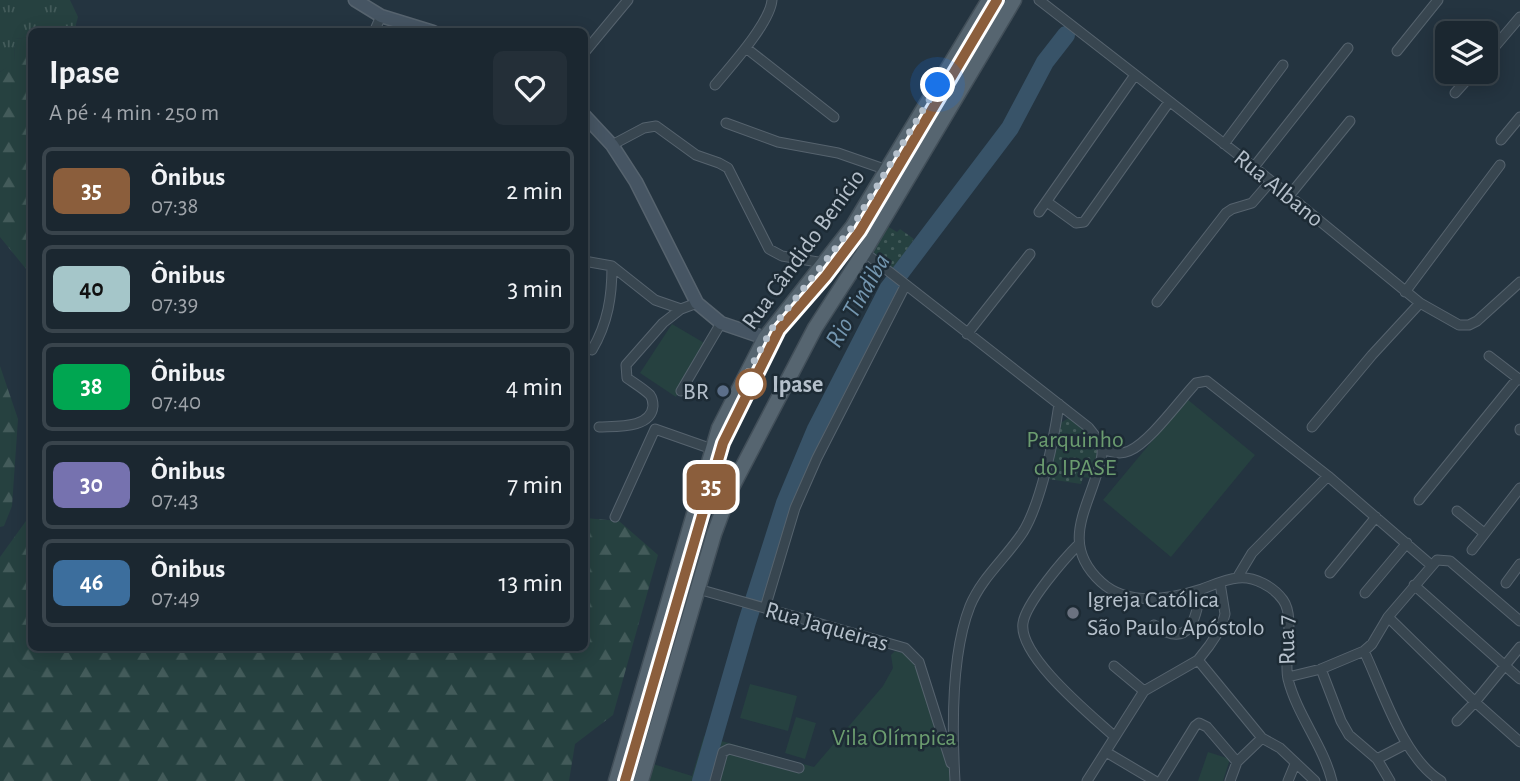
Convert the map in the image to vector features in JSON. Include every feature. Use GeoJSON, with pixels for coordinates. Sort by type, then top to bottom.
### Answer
{"type":"FeatureCollection","features":[{"type":"Feature","properties":{"kind":"main road","name":"Rua Cândido Benício"},"geometry":{"type":"LineString","coordinates":[[617,781],[719,428],[765,338],[838,246],[989,0]]}},
{"type":"Feature","properties":{"kind":"main road","name":"Rua Cândido Benício"},"geometry":{"type":"LineString","coordinates":[[641,781],[714,534],[730,491],[814,328],[864,253],[1014,0]]}},
{"type":"Feature","properties":{"kind":"street"},"geometry":{"type":"LineString","coordinates":[[355,0],[381,16],[420,28]]}},
{"type":"Feature","properties":{"kind":"street"},"geometry":{"type":"LineString","coordinates":[[588,49],[628,0]]}},
{"type":"Feature","properties":{"kind":"street"},"geometry":{"type":"LineString","coordinates":[[715,85],[746,48],[771,9],[772,0]]}},
{"type":"Feature","properties":{"kind":"street","name":"Rua Albano"},"geometry":{"type":"LineString","coordinates":[[1039,0],[1254,167],[1405,292],[1459,326],[1469,325],[1520,282]]}},
{"type":"Feature","properties":{"kind":"street"},"geometry":{"type":"LineString","coordinates":[[1396,51],[1438,0]]}},
{"type":"Feature","properties":{"kind":"street"},"geometry":{"type":"LineString","coordinates":[[376,28],[381,16]]}},
{"type":"Feature","properties":{"kind":"street"},"geometry":{"type":"LineString","coordinates":[[1498,43],[1520,17]]}},
{"type":"Feature","properties":{"kind":"street"},"geometry":{"type":"LineString","coordinates":[[746,48],[834,117]]}},
{"type":"Feature","properties":{"kind":"street"},"geometry":{"type":"LineString","coordinates":[[1254,167],[1348,48]]}},
{"type":"Feature","properties":{"kind":"street"},"geometry":{"type":"LineString","coordinates":[[1224,144],[1283,65]]}},
{"type":"Feature","properties":{"kind":"street"},"geometry":{"type":"LineString","coordinates":[[1039,212],[1135,75]]}},
{"type":"Feature","properties":{"kind":"street"},"geometry":{"type":"LineString","coordinates":[[1455,93],[1463,84]]}},
{"type":"Feature","properties":{"kind":"street"},"geometry":{"type":"LineString","coordinates":[[1047,202],[1076,223],[1084,222],[1170,102]]}},
{"type":"Feature","properties":{"kind":"street"},"geometry":{"type":"LineString","coordinates":[[1501,140],[1520,117]]}},
{"type":"Feature","properties":{"kind":"street"},"geometry":{"type":"LineString","coordinates":[[588,119],[612,145],[636,182],[697,303],[721,323],[765,338]]}},
{"type":"Feature","properties":{"kind":"street"},"geometry":{"type":"LineString","coordinates":[[1289,196],[1350,121]]}},
{"type":"Feature","properties":{"kind":"street"},"geometry":{"type":"LineString","coordinates":[[726,123],[778,142],[838,153],[887,170]]}},
{"type":"Feature","properties":{"kind":"street"},"geometry":{"type":"LineString","coordinates":[[612,145],[644,128],[656,127],[665,130],[683,147],[728,168],[769,249],[782,256],[824,263]]}},
{"type":"Feature","properties":{"kind":"street"},"geometry":{"type":"LineString","coordinates":[[1405,292],[1500,165]]}},
{"type":"Feature","properties":{"kind":"street"},"geometry":{"type":"LineString","coordinates":[[1157,302],[1226,213],[1252,203],[1270,181]]}},
{"type":"Feature","properties":{"kind":"street"},"geometry":{"type":"LineString","coordinates":[[838,246],[853,247],[864,253],[1088,427],[1102,449],[1116,453],[1128,452],[1139,444],[1196,383],[1207,381],[1328,476],[1407,543],[1434,562],[1450,561],[1520,621]]}},
{"type":"Feature","properties":{"kind":"street"},"geometry":{"type":"LineString","coordinates":[[967,334],[1031,254]]}},
{"type":"Feature","properties":{"kind":"street"},"geometry":{"type":"LineString","coordinates":[[588,262],[612,265],[655,300],[681,309]]}},
{"type":"Feature","properties":{"kind":"street"},"geometry":{"type":"LineString","coordinates":[[592,350],[603,332],[609,307],[612,265]]}},
{"type":"Feature","properties":{"kind":"street"},"geometry":{"type":"LineString","coordinates":[[757,606],[795,508],[898,281]]}},
{"type":"Feature","properties":{"kind":"street"},"geometry":{"type":"LineString","coordinates":[[599,427],[637,424],[651,415],[653,400],[627,378],[626,365],[663,323],[681,309],[697,303]]}},
{"type":"Feature","properties":{"kind":"street"},"geometry":{"type":"LineString","coordinates":[[1312,427],[1420,303]]}},
{"type":"Feature","properties":{"kind":"street"},"geometry":{"type":"LineString","coordinates":[[681,391],[721,323]]}},
{"type":"Feature","properties":{"kind":"street"},"geometry":{"type":"LineString","coordinates":[[1419,500],[1519,379],[1489,356]]}},
{"type":"Feature","properties":{"kind":"street"},"geometry":{"type":"LineString","coordinates":[[954,777],[955,683],[966,617],[980,585],[1022,532],[1035,508],[1059,404]]}},
{"type":"Feature","properties":{"kind":"street"},"geometry":{"type":"LineString","coordinates":[[615,517],[655,429],[712,449]]}},
{"type":"Feature","properties":{"kind":"street"},"geometry":{"type":"LineString","coordinates":[[1102,449],[1096,479],[1082,515],[1079,544],[1087,566],[1102,583],[1133,598],[1152,599],[1200,590],[1237,578],[1252,552],[1328,476]]}},
{"type":"Feature","properties":{"kind":"street"},"geometry":{"type":"LineString","coordinates":[[1472,550],[1520,488]]}},
{"type":"Feature","properties":{"kind":"street"},"geometry":{"type":"LineString","coordinates":[[1457,511],[1484,533]]}},
{"type":"Feature","properties":{"kind":"street"},"geometry":{"type":"LineString","coordinates":[[1330,573],[1376,516]]}},
{"type":"Feature","properties":{"kind":"street"},"geometry":{"type":"LineString","coordinates":[[1365,593],[1407,543]]}},
{"type":"Feature","properties":{"kind":"street"},"geometry":{"type":"LineString","coordinates":[[1079,544],[1065,558],[1029,608],[1023,623],[1024,638],[1038,662],[1115,737]]}},
{"type":"Feature","properties":{"kind":"street"},"geometry":{"type":"LineString","coordinates":[[1288,677],[1321,669],[1364,651],[1378,636],[1388,617],[1434,562]]}},
{"type":"Feature","properties":{"kind":"street"},"geometry":{"type":"LineString","coordinates":[[1506,583],[1520,564]]}},
{"type":"Feature","properties":{"kind":"street","name":"Rua 7"},"geometry":{"type":"LineString","coordinates":[[1237,578],[1253,579],[1275,591],[1285,602],[1288,615],[1288,677],[1298,708],[1332,781]]}},
{"type":"Feature","properties":{"kind":"street"},"geometry":{"type":"LineString","coordinates":[[1087,781],[1144,691],[1198,660],[1209,646],[1225,614],[1220,583]]}},
{"type":"Feature","properties":{"kind":"street"},"geometry":{"type":"LineString","coordinates":[[1414,585],[1520,679]]}},
{"type":"Feature","properties":{"kind":"street","name":"Rua Jaqueiras"},"geometry":{"type":"LineString","coordinates":[[698,589],[905,648],[913,653],[919,662],[954,777]]}},
{"type":"Feature","properties":{"kind":"street"},"geometry":{"type":"LineString","coordinates":[[1154,625],[1166,634],[1173,635],[1188,628],[1197,615],[1200,590]]}},
{"type":"Feature","properties":{"kind":"street"},"geometry":{"type":"LineString","coordinates":[[1388,617],[1520,742]]}},
{"type":"Feature","properties":{"kind":"street"},"geometry":{"type":"LineString","coordinates":[[1457,721],[1520,647]]}},
{"type":"Feature","properties":{"kind":"street"},"geometry":{"type":"LineString","coordinates":[[1364,651],[1406,744],[1434,777],[1441,781]]}},
{"type":"Feature","properties":{"kind":"street"},"geometry":{"type":"LineString","coordinates":[[1198,660],[1262,738],[1280,748],[1315,781]]}},
{"type":"Feature","properties":{"kind":"street"},"geometry":{"type":"LineString","coordinates":[[1114,666],[1144,691]]}},
{"type":"Feature","properties":{"kind":"street"},"geometry":{"type":"LineString","coordinates":[[1321,669],[1349,735],[1377,759],[1390,781]]}},
{"type":"Feature","properties":{"kind":"street"},"geometry":{"type":"LineString","coordinates":[[1161,781],[1199,723],[1207,727],[1237,762]]}},
{"type":"Feature","properties":{"kind":"street"},"geometry":{"type":"LineString","coordinates":[[1230,781],[1237,762],[1262,738]]}},
{"type":"Feature","properties":{"kind":"street"},"geometry":{"type":"LineString","coordinates":[[1377,759],[1406,744]]}},
{"type":"Feature","properties":{"kind":"street"},"geometry":{"type":"LineString","coordinates":[[715,781],[723,752],[729,749],[799,768]]}},
{"type":"Feature","properties":{"kind":"street"},"geometry":{"type":"LineString","coordinates":[[1106,752],[1155,781]]}},
{"type":"Feature","properties":{"kind":"street"},"geometry":{"type":"LineString","coordinates":[[1288,781],[1295,764]]}},
{"type":"Feature","properties":{"kind":"green space"},"geometry":{"type":"Polygon","coordinates":[[[0,0],[70,0],[78,17],[75,28],[28,28],[28,37],[15,39],[14,63],[0,72],[0,0]]]}},
{"type":"Feature","properties":{"kind":"green space"},"geometry":{"type":"Polygon","coordinates":[[[28,37],[28,271],[0,237],[0,72],[14,62],[15,39],[28,37]]]}},
{"type":"Feature","properties":{"kind":"green space"},"geometry":{"type":"Polygon","coordinates":[[[887,226],[897,232],[900,229],[914,239],[894,269],[871,250],[887,226]]]}},
{"type":"Feature","properties":{"kind":"green space"},"geometry":{"type":"Polygon","coordinates":[[[672,324],[706,344],[676,397],[640,373],[672,324]]]}},
{"type":"Feature","properties":{"kind":"green space"},"geometry":{"type":"Polygon","coordinates":[[[0,366],[18,419],[12,506],[4,526],[0,527],[0,366]]]}},
{"type":"Feature","properties":{"kind":"green space"},"geometry":{"type":"Polygon","coordinates":[[[1187,399],[1255,455],[1171,557],[1103,500],[1187,399]]]}},
{"type":"Feature","properties":{"kind":"green space","name":"Parquinho do IPASE"},"geometry":{"type":"Polygon","coordinates":[[[1070,417],[1091,430],[1102,449],[1096,479],[1083,477],[1081,484],[1042,478],[1059,424],[1070,417]]]}},
{"type":"Feature","properties":{"kind":"green space"},"geometry":{"type":"Polygon","coordinates":[[[28,518],[28,651],[588,651],[588,518],[619,521],[658,555],[613,715],[575,744],[569,781],[0,781],[0,557],[28,518]]]}},
{"type":"Feature","properties":{"kind":"green space","name":"Vila Olímpica"},"geometry":{"type":"Polygon","coordinates":[[[895,651],[911,655],[954,774],[954,781],[648,781],[653,764],[692,776],[704,736],[814,767],[883,686],[893,668],[891,655],[895,651]]]}},
{"type":"Feature","properties":{"kind":"green space"},"geometry":{"type":"Polygon","coordinates":[[[750,684],[797,696],[788,731],[740,718],[750,684]]]}},
{"type":"Feature","properties":{"kind":"green space"},"geometry":{"type":"Polygon","coordinates":[[[796,717],[816,723],[805,759],[785,753],[796,717]]]}},
{"type":"Feature","properties":{"kind":"green space"},"geometry":{"type":"Polygon","coordinates":[[[1208,752],[1230,759],[1223,781],[1198,781],[1208,752]]]}},
{"type":"Feature","properties":{"kind":"waterway","name":"Rio Tindiba"},"geometry":{"type":"LineString","coordinates":[[701,781],[785,503],[816,429],[888,289],[1010,128],[1045,62],[1066,35]]}},
{"type":"Feature","properties":{"kind":"bus line","name":"35"},"geometry":{"type":"LineString","coordinates":[[625,781],[723,443],[742,402],[779,330],[826,276],[860,231],[997,0]]}},
{"type":"Feature","properties":{"kind":"place","name":"Ipase"},"geometry":{"type":"Point","coordinates":[751,384]}},
{"type":"Feature","properties":{"kind":"place","name":"BR"},"geometry":{"type":"Point","coordinates":[723,391]}},
{"type":"Feature","properties":{"kind":"place","name":"Igreja Católica São Paulo Apóstolo"},"geometry":{"type":"Point","coordinates":[1073,613]}},
{"type":"Feature","properties":{"kind":"route"},"geometry":{"type":"LineString","coordinates":[[751,384],[748,372],[765,338],[853,226],[938,85]]}}]}
